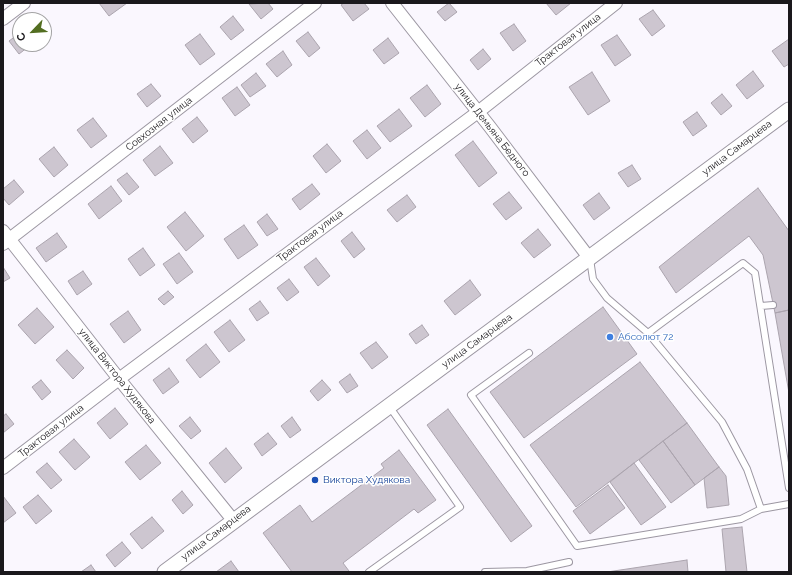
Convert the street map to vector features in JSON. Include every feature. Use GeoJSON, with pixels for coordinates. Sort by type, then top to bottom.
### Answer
{"type":"FeatureCollection","features":[{"type":"Feature","properties":{"kind":"street"},"geometry":{"type":"LineString","coordinates":[[3,19],[24,3]]}},
{"type":"Feature","properties":{"kind":"street","name":"Совхозная улица"},"geometry":{"type":"LineString","coordinates":[[5,238],[315,3]]}},
{"type":"Feature","properties":{"kind":"street","name":"улица Демьяна Бедного"},"geometry":{"type":"LineString","coordinates":[[392,3],[478,112],[590,259]]}},
{"type":"Feature","properties":{"kind":"street","name":"Трактовая улица"},"geometry":{"type":"LineString","coordinates":[[3,468],[119,379],[478,112],[616,3]]}},
{"type":"Feature","properties":{"kind":"street","name":"улица Самарцева"},"geometry":{"type":"LineString","coordinates":[[165,572],[233,520],[590,259],[789,110]]}},
{"type":"Feature","properties":{"kind":"street","name":"улица Виктора Худякова"},"geometry":{"type":"LineString","coordinates":[[5,238],[233,520]]}},
{"type":"Feature","properties":{"kind":"lane"},"geometry":{"type":"LineString","coordinates":[[590,259],[593,279],[607,298],[648,333],[722,422],[747,469],[761,509]]}},
{"type":"Feature","properties":{"kind":"lane"},"geometry":{"type":"LineString","coordinates":[[648,333],[743,263],[755,273],[789,488]]}},
{"type":"Feature","properties":{"kind":"lane"},"geometry":{"type":"LineString","coordinates":[[761,306],[773,305]]}},
{"type":"Feature","properties":{"kind":"lane"},"geometry":{"type":"LineString","coordinates":[[529,352],[471,395],[577,546],[741,519],[761,509],[789,504]]}},
{"type":"Feature","properties":{"kind":"lane"},"geometry":{"type":"LineString","coordinates":[[369,572],[460,507],[389,406]]}},
{"type":"Feature","properties":{"kind":"lane"},"geometry":{"type":"LineString","coordinates":[[485,572],[527,571],[569,562]]}},
{"type":"Feature","properties":{"kind":"building"},"geometry":{"type":"Polygon","coordinates":[[[99,3],[127,3],[109,16],[99,3]]]}},
{"type":"Feature","properties":{"kind":"building"},"geometry":{"type":"Polygon","coordinates":[[[268,3],[273,9],[261,19],[249,4],[268,3]]]}},
{"type":"Feature","properties":{"kind":"building"},"geometry":{"type":"Polygon","coordinates":[[[344,3],[364,3],[369,9],[353,21],[341,5],[344,3]]]}},
{"type":"Feature","properties":{"kind":"building"},"geometry":{"type":"Polygon","coordinates":[[[449,3],[457,12],[445,21],[437,12],[449,3]]]}},
{"type":"Feature","properties":{"kind":"building"},"geometry":{"type":"Polygon","coordinates":[[[546,3],[571,3],[556,15],[546,3]]]}},
{"type":"Feature","properties":{"kind":"building"},"geometry":{"type":"Polygon","coordinates":[[[653,10],[665,26],[652,36],[639,19],[653,10]]]}},
{"type":"Feature","properties":{"kind":"building"},"geometry":{"type":"Polygon","coordinates":[[[233,16],[244,30],[231,40],[220,27],[233,16]]]}},
{"type":"Feature","properties":{"kind":"building"},"geometry":{"type":"Polygon","coordinates":[[[514,24],[526,41],[513,51],[500,33],[514,24]]]}},
{"type":"Feature","properties":{"kind":"building"},"geometry":{"type":"Polygon","coordinates":[[[308,32],[320,48],[309,57],[296,41],[308,32]]]}},
{"type":"Feature","properties":{"kind":"building"},"geometry":{"type":"Polygon","coordinates":[[[200,34],[215,54],[200,65],[185,45],[200,34]]]}},
{"type":"Feature","properties":{"kind":"building"},"geometry":{"type":"Polygon","coordinates":[[[617,35],[631,55],[615,66],[601,45],[617,35]]]}},
{"type":"Feature","properties":{"kind":"building"},"geometry":{"type":"Polygon","coordinates":[[[388,38],[399,53],[384,64],[373,50],[388,38]]]}},
{"type":"Feature","properties":{"kind":"building"},"geometry":{"type":"Polygon","coordinates":[[[789,39],[789,64],[784,67],[772,51],[789,39]]]}},
{"type":"Feature","properties":{"kind":"building"},"geometry":{"type":"Polygon","coordinates":[[[483,49],[491,59],[478,70],[470,60],[483,49]]]}},
{"type":"Feature","properties":{"kind":"building"},"geometry":{"type":"Polygon","coordinates":[[[283,51],[292,65],[277,77],[266,64],[283,51]]]}},
{"type":"Feature","properties":{"kind":"building"},"geometry":{"type":"Polygon","coordinates":[[[753,71],[764,86],[747,99],[736,85],[753,71]]]}},
{"type":"Feature","properties":{"kind":"building"},"geometry":{"type":"Polygon","coordinates":[[[592,72],[610,101],[588,115],[569,87],[592,72]]]}},
{"type":"Feature","properties":{"kind":"building"},"geometry":{"type":"Polygon","coordinates":[[[256,73],[266,86],[250,97],[241,85],[256,73]]]}},
{"type":"Feature","properties":{"kind":"building"},"geometry":{"type":"Polygon","coordinates":[[[151,84],[161,96],[147,107],[137,94],[151,84]]]}},
{"type":"Feature","properties":{"kind":"building"},"geometry":{"type":"Polygon","coordinates":[[[427,85],[441,104],[425,117],[410,98],[427,85]]]}},
{"type":"Feature","properties":{"kind":"building"},"geometry":{"type":"Polygon","coordinates":[[[237,87],[250,105],[235,116],[222,98],[237,87]]]}},
{"type":"Feature","properties":{"kind":"building"},"geometry":{"type":"Polygon","coordinates":[[[722,94],[732,106],[721,115],[711,103],[722,94]]]}},
{"type":"Feature","properties":{"kind":"building"},"geometry":{"type":"Polygon","coordinates":[[[399,109],[412,126],[390,142],[377,126],[399,109]]]}},
{"type":"Feature","properties":{"kind":"building"},"geometry":{"type":"Polygon","coordinates":[[[697,112],[707,126],[693,136],[683,122],[697,112]]]}},
{"type":"Feature","properties":{"kind":"building"},"geometry":{"type":"Polygon","coordinates":[[[197,117],[208,131],[193,143],[182,129],[197,117]]]}},
{"type":"Feature","properties":{"kind":"building"},"geometry":{"type":"Polygon","coordinates":[[[93,118],[107,136],[91,148],[77,130],[93,118]]]}},
{"type":"Feature","properties":{"kind":"building"},"geometry":{"type":"Polygon","coordinates":[[[367,130],[381,148],[367,159],[353,141],[367,130]]]}},
{"type":"Feature","properties":{"kind":"building"},"geometry":{"type":"Polygon","coordinates":[[[473,141],[497,173],[479,187],[455,155],[473,141]]]}},
{"type":"Feature","properties":{"kind":"building"},"geometry":{"type":"Polygon","coordinates":[[[327,144],[341,161],[326,173],[313,156],[327,144]]]}},
{"type":"Feature","properties":{"kind":"building"},"geometry":{"type":"Polygon","coordinates":[[[160,146],[173,163],[155,176],[143,160],[160,146]]]}},
{"type":"Feature","properties":{"kind":"building"},"geometry":{"type":"Polygon","coordinates":[[[54,147],[68,165],[54,177],[39,159],[54,147]]]}},
{"type":"Feature","properties":{"kind":"building"},"geometry":{"type":"Polygon","coordinates":[[[632,165],[641,179],[628,187],[618,173],[632,165]]]}},
{"type":"Feature","properties":{"kind":"building"},"geometry":{"type":"Polygon","coordinates":[[[127,173],[139,187],[129,195],[117,180],[127,173]]]}},
{"type":"Feature","properties":{"kind":"building"},"geometry":{"type":"Polygon","coordinates":[[[14,180],[24,192],[9,205],[3,198],[3,189],[14,180]]]}},
{"type":"Feature","properties":{"kind":"building"},"geometry":{"type":"Polygon","coordinates":[[[312,184],[320,194],[300,210],[292,199],[312,184]]]}},
{"type":"Feature","properties":{"kind":"building"},"geometry":{"type":"Polygon","coordinates":[[[111,186],[122,201],[99,219],[88,204],[111,186]]]}},
{"type":"Feature","properties":{"kind":"building"},"geometry":{"type":"Polygon","coordinates":[[[758,188],[789,231],[789,310],[775,313],[763,255],[749,236],[676,293],[659,267],[758,188]]]}},
{"type":"Feature","properties":{"kind":"building"},"geometry":{"type":"Polygon","coordinates":[[[509,192],[522,208],[506,220],[493,204],[509,192]]]}},
{"type":"Feature","properties":{"kind":"building"},"geometry":{"type":"Polygon","coordinates":[[[599,193],[610,208],[594,220],[583,205],[599,193]]]}},
{"type":"Feature","properties":{"kind":"building"},"geometry":{"type":"Polygon","coordinates":[[[407,195],[416,207],[397,222],[387,210],[407,195]]]}},
{"type":"Feature","properties":{"kind":"building"},"geometry":{"type":"Polygon","coordinates":[[[185,212],[204,236],[186,251],[167,227],[185,212]]]}},
{"type":"Feature","properties":{"kind":"building"},"geometry":{"type":"Polygon","coordinates":[[[267,214],[278,229],[267,236],[257,222],[267,214]]]}},
{"type":"Feature","properties":{"kind":"building"},"geometry":{"type":"Polygon","coordinates":[[[244,225],[258,245],[238,259],[224,239],[244,225]]]}},
{"type":"Feature","properties":{"kind":"building"},"geometry":{"type":"Polygon","coordinates":[[[538,229],[551,245],[534,258],[521,243],[538,229]]]}},
{"type":"Feature","properties":{"kind":"building"},"geometry":{"type":"Polygon","coordinates":[[[352,232],[365,249],[354,258],[341,241],[352,232]]]}},
{"type":"Feature","properties":{"kind":"building"},"geometry":{"type":"Polygon","coordinates":[[[57,233],[67,247],[46,262],[36,248],[57,233]]]}},
{"type":"Feature","properties":{"kind":"building"},"geometry":{"type":"Polygon","coordinates":[[[143,248],[155,265],[140,276],[128,259],[143,248]]]}},
{"type":"Feature","properties":{"kind":"building"},"geometry":{"type":"Polygon","coordinates":[[[179,253],[193,272],[177,284],[163,264],[179,253]]]}},
{"type":"Feature","properties":{"kind":"building"},"geometry":{"type":"Polygon","coordinates":[[[316,258],[330,276],[318,286],[304,267],[316,258]]]}},
{"type":"Feature","properties":{"kind":"building"},"geometry":{"type":"Polygon","coordinates":[[[3,267],[10,278],[3,282],[3,267]]]}},
{"type":"Feature","properties":{"kind":"building"},"geometry":{"type":"Polygon","coordinates":[[[83,271],[92,284],[77,295],[68,281],[83,271]]]}},
{"type":"Feature","properties":{"kind":"building"},"geometry":{"type":"Polygon","coordinates":[[[289,279],[299,292],[287,301],[277,288],[289,279]]]}},
{"type":"Feature","properties":{"kind":"building"},"geometry":{"type":"Polygon","coordinates":[[[470,280],[481,295],[455,315],[444,301],[470,280]]]}},
{"type":"Feature","properties":{"kind":"building"},"geometry":{"type":"Polygon","coordinates":[[[168,291],[174,297],[164,305],[158,299],[168,291]]]}},
{"type":"Feature","properties":{"kind":"building"},"geometry":{"type":"Polygon","coordinates":[[[260,301],[269,313],[257,321],[249,309],[260,301]]]}},
{"type":"Feature","properties":{"kind":"building"},"geometry":{"type":"Polygon","coordinates":[[[603,307],[637,354],[524,438],[490,392],[603,307]]]}},
{"type":"Feature","properties":{"kind":"building"},"geometry":{"type":"Polygon","coordinates":[[[37,308],[54,327],[35,344],[18,325],[37,308]]]}},
{"type":"Feature","properties":{"kind":"building"},"geometry":{"type":"Polygon","coordinates":[[[789,310],[789,393],[775,313],[789,310]]]}},
{"type":"Feature","properties":{"kind":"building"},"geometry":{"type":"Polygon","coordinates":[[[128,311],[141,330],[124,343],[110,324],[128,311]]]}},
{"type":"Feature","properties":{"kind":"building"},"geometry":{"type":"Polygon","coordinates":[[[230,320],[245,340],[229,352],[214,332],[230,320]]]}},
{"type":"Feature","properties":{"kind":"building"},"geometry":{"type":"Polygon","coordinates":[[[422,325],[429,335],[416,344],[409,334],[422,325]]]}},
{"type":"Feature","properties":{"kind":"building"},"geometry":{"type":"Polygon","coordinates":[[[376,342],[388,357],[372,369],[360,353],[376,342]]]}},
{"type":"Feature","properties":{"kind":"building"},"geometry":{"type":"Polygon","coordinates":[[[206,344],[220,362],[200,378],[186,360],[206,344]]]}},
{"type":"Feature","properties":{"kind":"building"},"geometry":{"type":"Polygon","coordinates":[[[67,350],[84,368],[73,379],[56,360],[67,350]]]}},
{"type":"Feature","properties":{"kind":"building"},"geometry":{"type":"Polygon","coordinates":[[[640,362],[687,423],[576,507],[530,445],[640,362]]]}},
{"type":"Feature","properties":{"kind":"building"},"geometry":{"type":"Polygon","coordinates":[[[169,368],[179,382],[163,394],[153,380],[169,368]]]}},
{"type":"Feature","properties":{"kind":"building"},"geometry":{"type":"Polygon","coordinates":[[[350,374],[358,386],[347,393],[339,382],[350,374]]]}},
{"type":"Feature","properties":{"kind":"building"},"geometry":{"type":"Polygon","coordinates":[[[41,380],[51,392],[42,400],[32,387],[41,380]]]}},
{"type":"Feature","properties":{"kind":"building"},"geometry":{"type":"Polygon","coordinates":[[[322,380],[331,390],[318,401],[310,391],[322,380]]]}},
{"type":"Feature","properties":{"kind":"building"},"geometry":{"type":"Polygon","coordinates":[[[115,408],[128,424],[110,439],[97,423],[115,408]]]}},
{"type":"Feature","properties":{"kind":"building"},"geometry":{"type":"Polygon","coordinates":[[[448,409],[532,526],[511,542],[427,425],[448,409]]]}},
{"type":"Feature","properties":{"kind":"building"},"geometry":{"type":"Polygon","coordinates":[[[6,414],[14,424],[3,433],[3,416],[6,414]]]}},
{"type":"Feature","properties":{"kind":"building"},"geometry":{"type":"Polygon","coordinates":[[[190,417],[201,431],[191,439],[179,426],[190,417]]]}},
{"type":"Feature","properties":{"kind":"building"},"geometry":{"type":"Polygon","coordinates":[[[292,417],[301,430],[290,438],[281,426],[292,417]]]}},
{"type":"Feature","properties":{"kind":"building"},"geometry":{"type":"Polygon","coordinates":[[[687,423],[719,467],[695,485],[663,441],[687,423]]]}},
{"type":"Feature","properties":{"kind":"building"},"geometry":{"type":"Polygon","coordinates":[[[268,433],[277,444],[262,456],[254,444],[268,433]]]}},
{"type":"Feature","properties":{"kind":"building"},"geometry":{"type":"Polygon","coordinates":[[[74,439],[90,457],[75,470],[59,452],[74,439]]]}},
{"type":"Feature","properties":{"kind":"building"},"geometry":{"type":"Polygon","coordinates":[[[663,441],[695,485],[671,503],[639,460],[663,441]]]}},
{"type":"Feature","properties":{"kind":"building"},"geometry":{"type":"Polygon","coordinates":[[[146,445],[161,463],[140,480],[125,462],[146,445]]]}},
{"type":"Feature","properties":{"kind":"building"},"geometry":{"type":"Polygon","coordinates":[[[226,448],[242,468],[225,483],[209,463],[226,448]]]}},
{"type":"Feature","properties":{"kind":"building"},"geometry":{"type":"Polygon","coordinates":[[[399,450],[436,500],[418,513],[414,509],[343,563],[349,571],[347,572],[292,572],[263,533],[300,505],[312,522],[384,468],[381,464],[399,450]]]}},
{"type":"Feature","properties":{"kind":"building"},"geometry":{"type":"Polygon","coordinates":[[[47,463],[62,480],[51,489],[36,472],[47,463]]]}},
{"type":"Feature","properties":{"kind":"building"},"geometry":{"type":"Polygon","coordinates":[[[634,463],[666,507],[641,525],[610,482],[634,463]]]}},
{"type":"Feature","properties":{"kind":"building"},"geometry":{"type":"Polygon","coordinates":[[[719,467],[726,476],[729,505],[707,508],[704,478],[719,467]]]}},
{"type":"Feature","properties":{"kind":"building"},"geometry":{"type":"Polygon","coordinates":[[[608,485],[625,508],[590,534],[573,511],[608,485]]]}},
{"type":"Feature","properties":{"kind":"building"},"geometry":{"type":"Polygon","coordinates":[[[182,491],[193,505],[183,514],[172,500],[182,491]]]}},
{"type":"Feature","properties":{"kind":"building"},"geometry":{"type":"Polygon","coordinates":[[[38,495],[52,511],[36,524],[23,507],[38,495]]]}},
{"type":"Feature","properties":{"kind":"building"},"geometry":{"type":"Polygon","coordinates":[[[3,496],[16,513],[3,523],[3,496]]]}},
{"type":"Feature","properties":{"kind":"building"},"geometry":{"type":"Polygon","coordinates":[[[152,517],[164,531],[142,549],[130,534],[152,517]]]}},
{"type":"Feature","properties":{"kind":"building"},"geometry":{"type":"Polygon","coordinates":[[[742,527],[747,572],[726,572],[722,529],[742,527]]]}},
{"type":"Feature","properties":{"kind":"building"},"geometry":{"type":"Polygon","coordinates":[[[122,542],[131,553],[115,567],[106,555],[122,542]]]}},
{"type":"Feature","properties":{"kind":"building"},"geometry":{"type":"Polygon","coordinates":[[[687,560],[688,572],[607,572],[687,560]]]}},
{"type":"Feature","properties":{"kind":"building"},"geometry":{"type":"Polygon","coordinates":[[[231,561],[239,572],[216,572],[231,561]]]}},
{"type":"Feature","properties":{"kind":"building"},"geometry":{"type":"Polygon","coordinates":[[[91,565],[96,572],[81,572],[91,565]]]}},
{"type":"Feature","properties":{"kind":"place","name":"Абсолют 72"},"geometry":{"type":"Point","coordinates":[610,337]}},
{"type":"Feature","properties":{"kind":"place","name":"Виктора Худякова"},"geometry":{"type":"Point","coordinates":[315,480]}}]}
